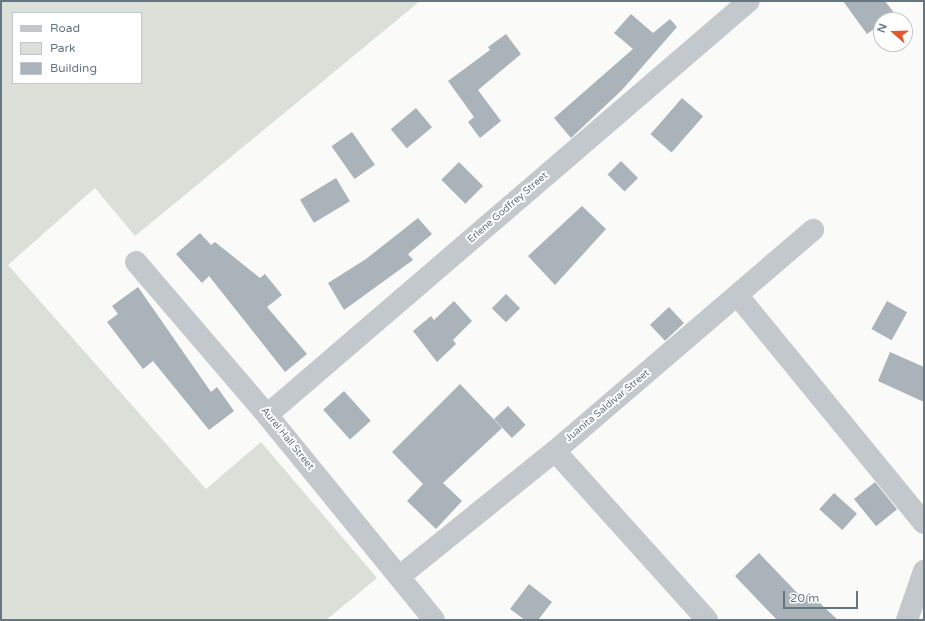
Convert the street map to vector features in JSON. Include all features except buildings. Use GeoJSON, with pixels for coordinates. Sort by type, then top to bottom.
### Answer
{"type":"FeatureCollection","features":[{"type":"Feature","properties":{"kind":"street","name":"Erlene Godfrey Street"},"geometry":{"type":"LineString","coordinates":[[267,415],[749,1]]}},
{"type":"Feature","properties":{"kind":"street","name":"Juanita Saldivar Street"},"geometry":{"type":"LineString","coordinates":[[400,576],[555,451],[738,296],[813,230]]}},
{"type":"Feature","properties":{"kind":"street","name":"Aurel Hall Street"},"geometry":{"type":"LineString","coordinates":[[136,262],[267,415],[400,576],[434,620]]}},
{"type":"Feature","properties":{"kind":"street"},"geometry":{"type":"LineString","coordinates":[[738,296],[924,523]]}},
{"type":"Feature","properties":{"kind":"street"},"geometry":{"type":"LineString","coordinates":[[555,451],[707,620]]}},
{"type":"Feature","properties":{"kind":"street"},"geometry":{"type":"LineString","coordinates":[[907,620],[924,571]]}},
{"type":"Feature","properties":{"kind":"green space"},"geometry":{"type":"Polygon","coordinates":[[[1,1],[420,1],[135,236],[95,188],[8,265],[206,489],[261,442],[377,578],[326,620],[1,620],[1,1]]]}}]}
